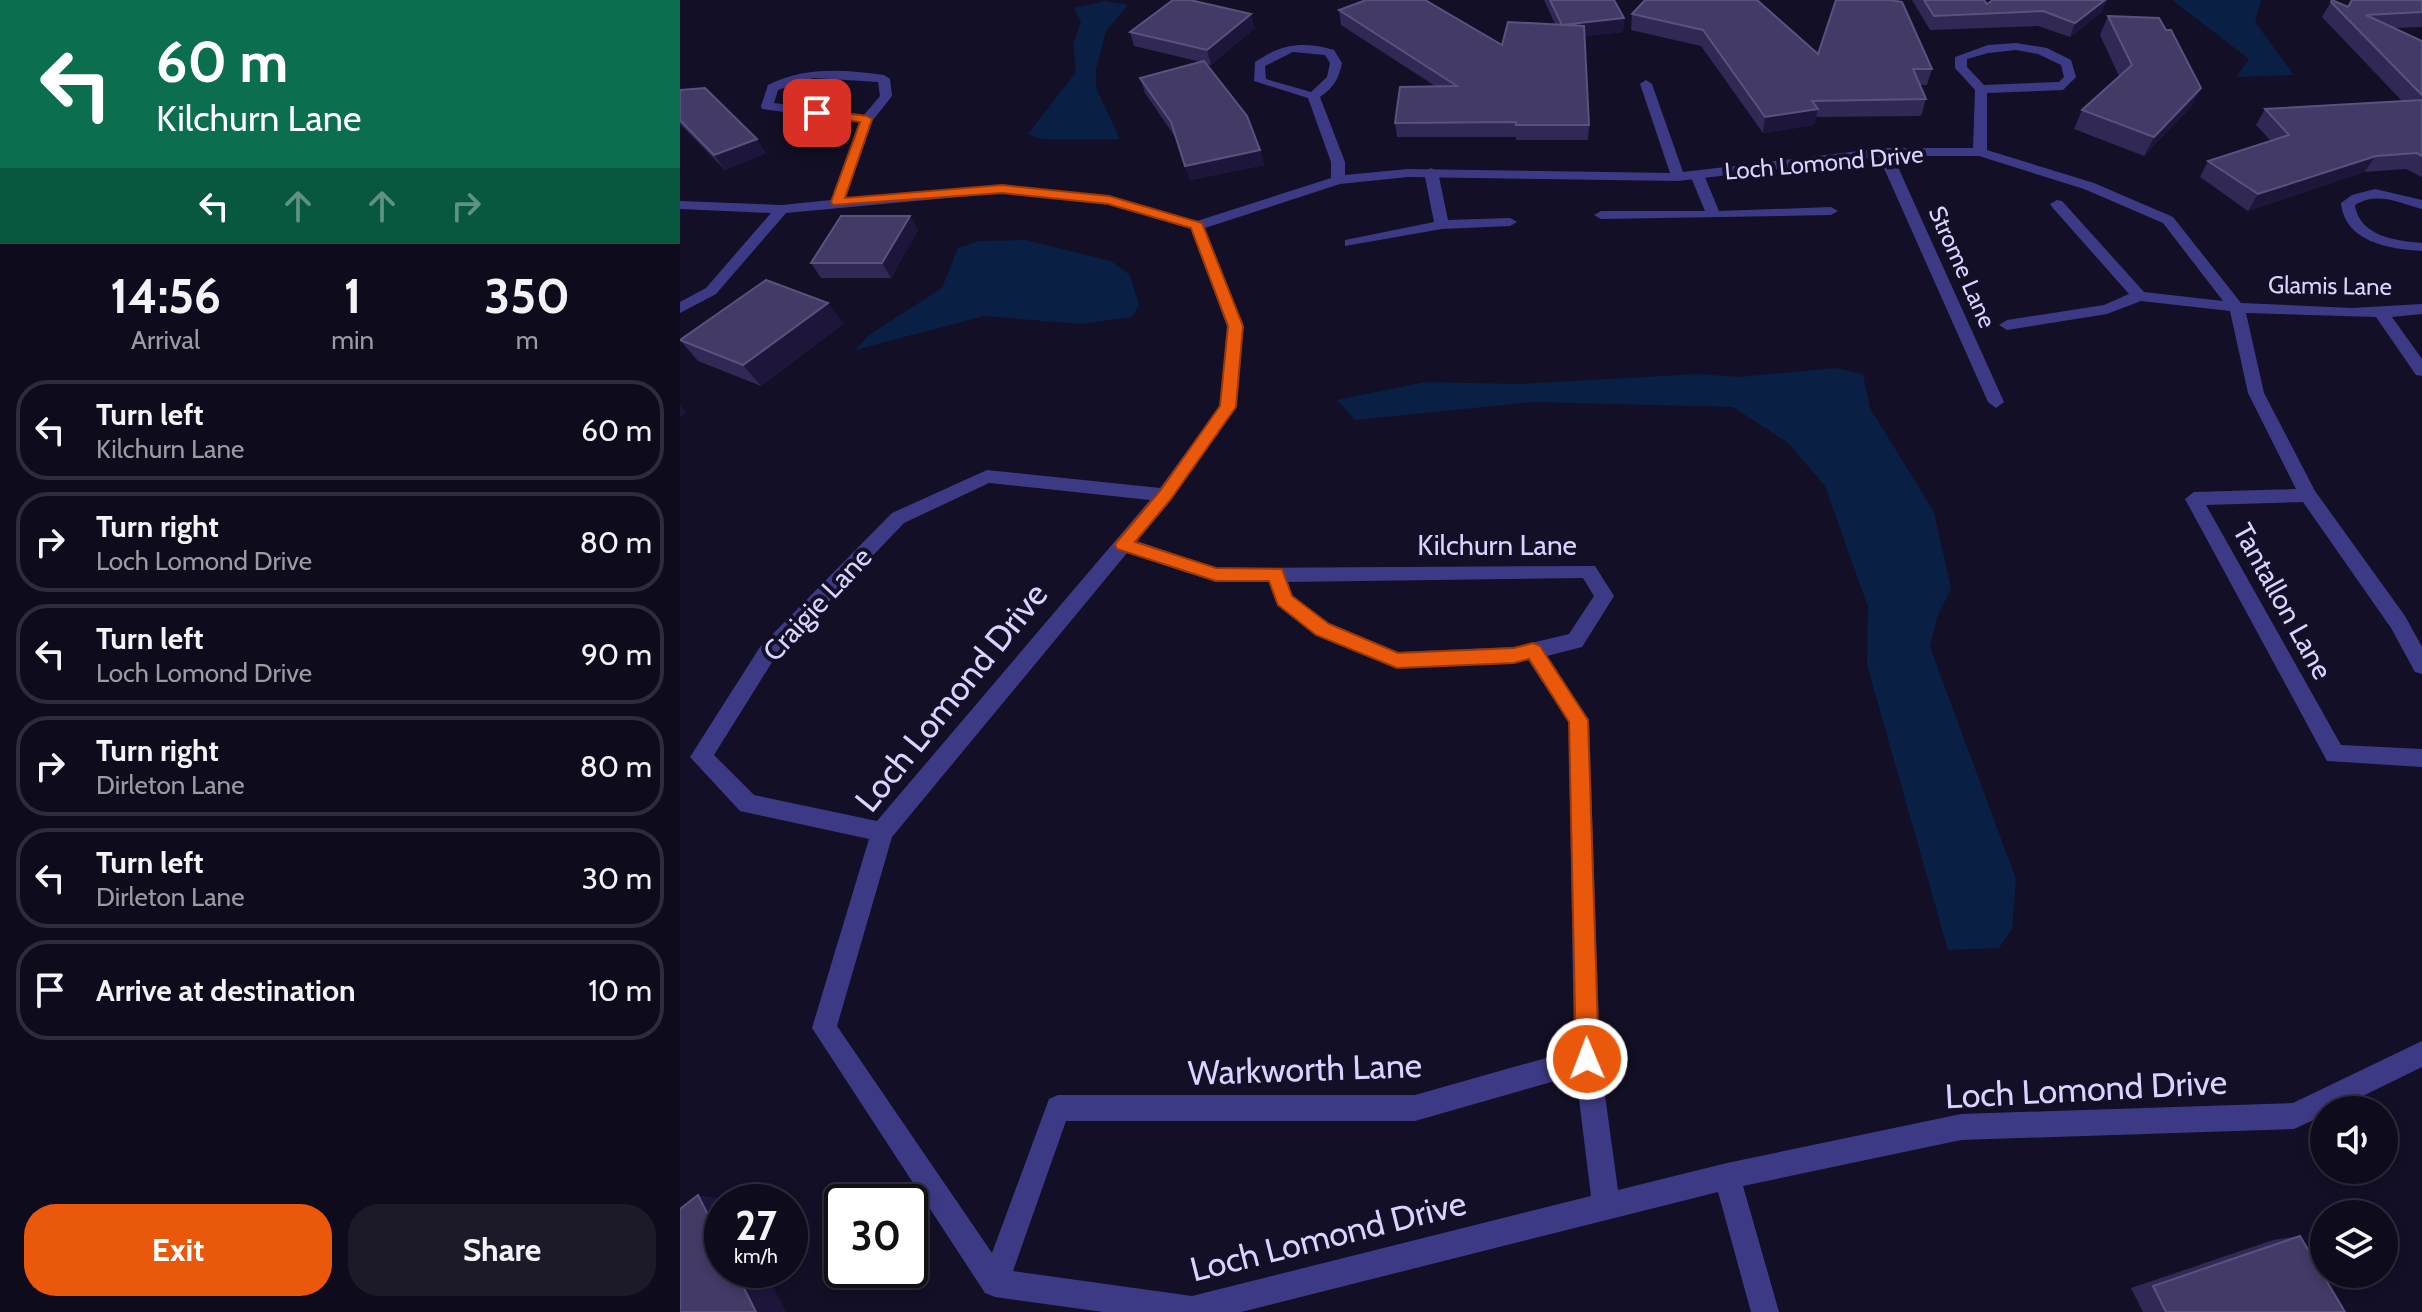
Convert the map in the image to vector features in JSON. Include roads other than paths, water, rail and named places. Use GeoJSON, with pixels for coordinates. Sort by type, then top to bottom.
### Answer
{"type":"FeatureCollection","features":[{"type":"Feature","properties":{"kind":"street"},"geometry":{"type":"LineString","coordinates":[[1310,46],[1330,53],[1336,63],[1333,77],[1313,96],[1260,81],[1259,65],[1278,50],[1310,46]]}},
{"type":"Feature","properties":{"kind":"street"},"geometry":{"type":"LineString","coordinates":[[1980,152],[1981,89],[1961,68],[1961,57],[1977,51],[2011,46],[2048,49],[2067,63],[2070,77],[2063,86],[1981,89]]}},
{"type":"Feature","properties":{"kind":"street"},"geometry":{"type":"LineString","coordinates":[[837,202],[867,119],[886,96],[884,79],[823,71],[791,76],[772,88],[767,106],[867,119]]}},
{"type":"Feature","properties":{"kind":"street"},"geometry":{"type":"LineString","coordinates":[[1646,84],[1678,177]]}},
{"type":"Feature","properties":{"kind":"street"},"geometry":{"type":"LineString","coordinates":[[1313,96],[1338,162],[1338,180]]}},
{"type":"Feature","properties":{"kind":"street","name":"Loch Lomond Drive"},"geometry":{"type":"LineString","coordinates":[[2422,666],[2398,622],[2308,495],[2256,393],[2237,308],[2168,220],[2089,186],[1980,152],[1884,152],[1678,177],[1431,172],[1338,180],[1197,226],[1235,326],[1228,407],[1165,495],[882,832],[824,1028],[995,1283],[1119,1306],[1192,1310],[1727,1176],[1961,1127],[2294,1116],[2422,1054]]}},
{"type":"Feature","properties":{"kind":"street","name":"Strome Lane"},"geometry":{"type":"LineString","coordinates":[[1884,152],[1996,402]]}},
{"type":"Feature","properties":{"kind":"street"},"geometry":{"type":"LineString","coordinates":[[1431,172],[1442,225]]}},
{"type":"Feature","properties":{"kind":"street"},"geometry":{"type":"LineString","coordinates":[[1697,175],[1714,215]]}},
{"type":"Feature","properties":{"kind":"street"},"geometry":{"type":"LineString","coordinates":[[680,205],[782,209],[1002,189],[1109,200],[1197,226]]}},
{"type":"Feature","properties":{"kind":"street"},"geometry":{"type":"LineString","coordinates":[[2422,205],[2388,194],[2371,194],[2356,197],[2348,203],[2347,213],[2367,234],[2385,242],[2422,247]]}},
{"type":"Feature","properties":{"kind":"street"},"geometry":{"type":"LineString","coordinates":[[2007,325],[2107,309],[2139,296],[2057,204]]}},
{"type":"Feature","properties":{"kind":"street"},"geometry":{"type":"LineString","coordinates":[[680,308],[711,291],[782,209]]}},
{"type":"Feature","properties":{"kind":"street"},"geometry":{"type":"LineString","coordinates":[[1601,215],[1831,211]]}},
{"type":"Feature","properties":{"kind":"street"},"geometry":{"type":"LineString","coordinates":[[1350,243],[1442,225],[1510,222]]}},
{"type":"Feature","properties":{"kind":"street","name":"Glamis Lane"},"geometry":{"type":"LineString","coordinates":[[2139,296],[2237,308],[2382,314],[2422,309]]}},
{"type":"Feature","properties":{"kind":"street"},"geometry":{"type":"LineString","coordinates":[[2382,314],[2422,371]]}},
{"type":"Feature","properties":{"kind":"street","name":"Craigie Lane"},"geometry":{"type":"LineString","coordinates":[[882,832],[748,804],[701,757],[767,653],[898,518],[987,476],[1165,495]]}},
{"type":"Feature","properties":{"kind":"street","name":"Tantallon Lane"},"geometry":{"type":"LineString","coordinates":[[2308,495],[2194,499],[2335,754],[2422,758]]}},
{"type":"Feature","properties":{"kind":"street","name":"Kilchurn Lane"},"geometry":{"type":"LineString","coordinates":[[1123,544],[1216,575],[1276,574],[1588,571],[1604,596],[1575,641],[1514,655],[1397,660],[1322,629],[1284,600],[1276,574]]}},
{"type":"Feature","properties":{"kind":"street"},"geometry":{"type":"LineString","coordinates":[[1533,651],[1579,720],[1587,1059],[1606,1205]]}},
{"type":"Feature","properties":{"kind":"street","name":"Warkworth Lane"},"geometry":{"type":"LineString","coordinates":[[995,1283],[1058,1108],[1415,1108],[1587,1059]]}},
{"type":"Feature","properties":{"kind":"street"},"geometry":{"type":"LineString","coordinates":[[1727,1176],[1765,1312]]}},
{"type":"Feature","properties":{"kind":"water"},"geometry":{"type":"Polygon","coordinates":[[[2172,0],[2261,0],[2255,22],[2294,75],[2236,77],[2249,59],[2172,0]]]}},
{"type":"Feature","properties":{"kind":"water"},"geometry":{"type":"Polygon","coordinates":[[[1105,1],[1128,5],[1106,31],[1096,70],[1096,88],[1120,139],[1041,139],[1028,134],[1076,72],[1073,44],[1081,22],[1074,8],[1105,1]]]}},
{"type":"Feature","properties":{"kind":"water"},"geometry":{"type":"Polygon","coordinates":[[[1025,240],[1111,261],[1130,275],[1139,305],[1132,317],[1081,324],[984,316],[855,350],[869,335],[942,288],[958,248],[979,241],[1025,240]]]}},
{"type":"Feature","properties":{"kind":"water"},"geometry":{"type":"Polygon","coordinates":[[[1835,368],[1863,374],[1870,408],[1934,512],[1951,589],[1937,617],[1930,647],[2016,879],[2012,929],[1999,948],[1948,950],[1867,665],[1868,607],[1825,486],[1788,443],[1733,407],[1533,402],[1355,420],[1337,400],[1425,382],[1519,384],[1697,374],[1740,377],[1835,368]]]}}]}
